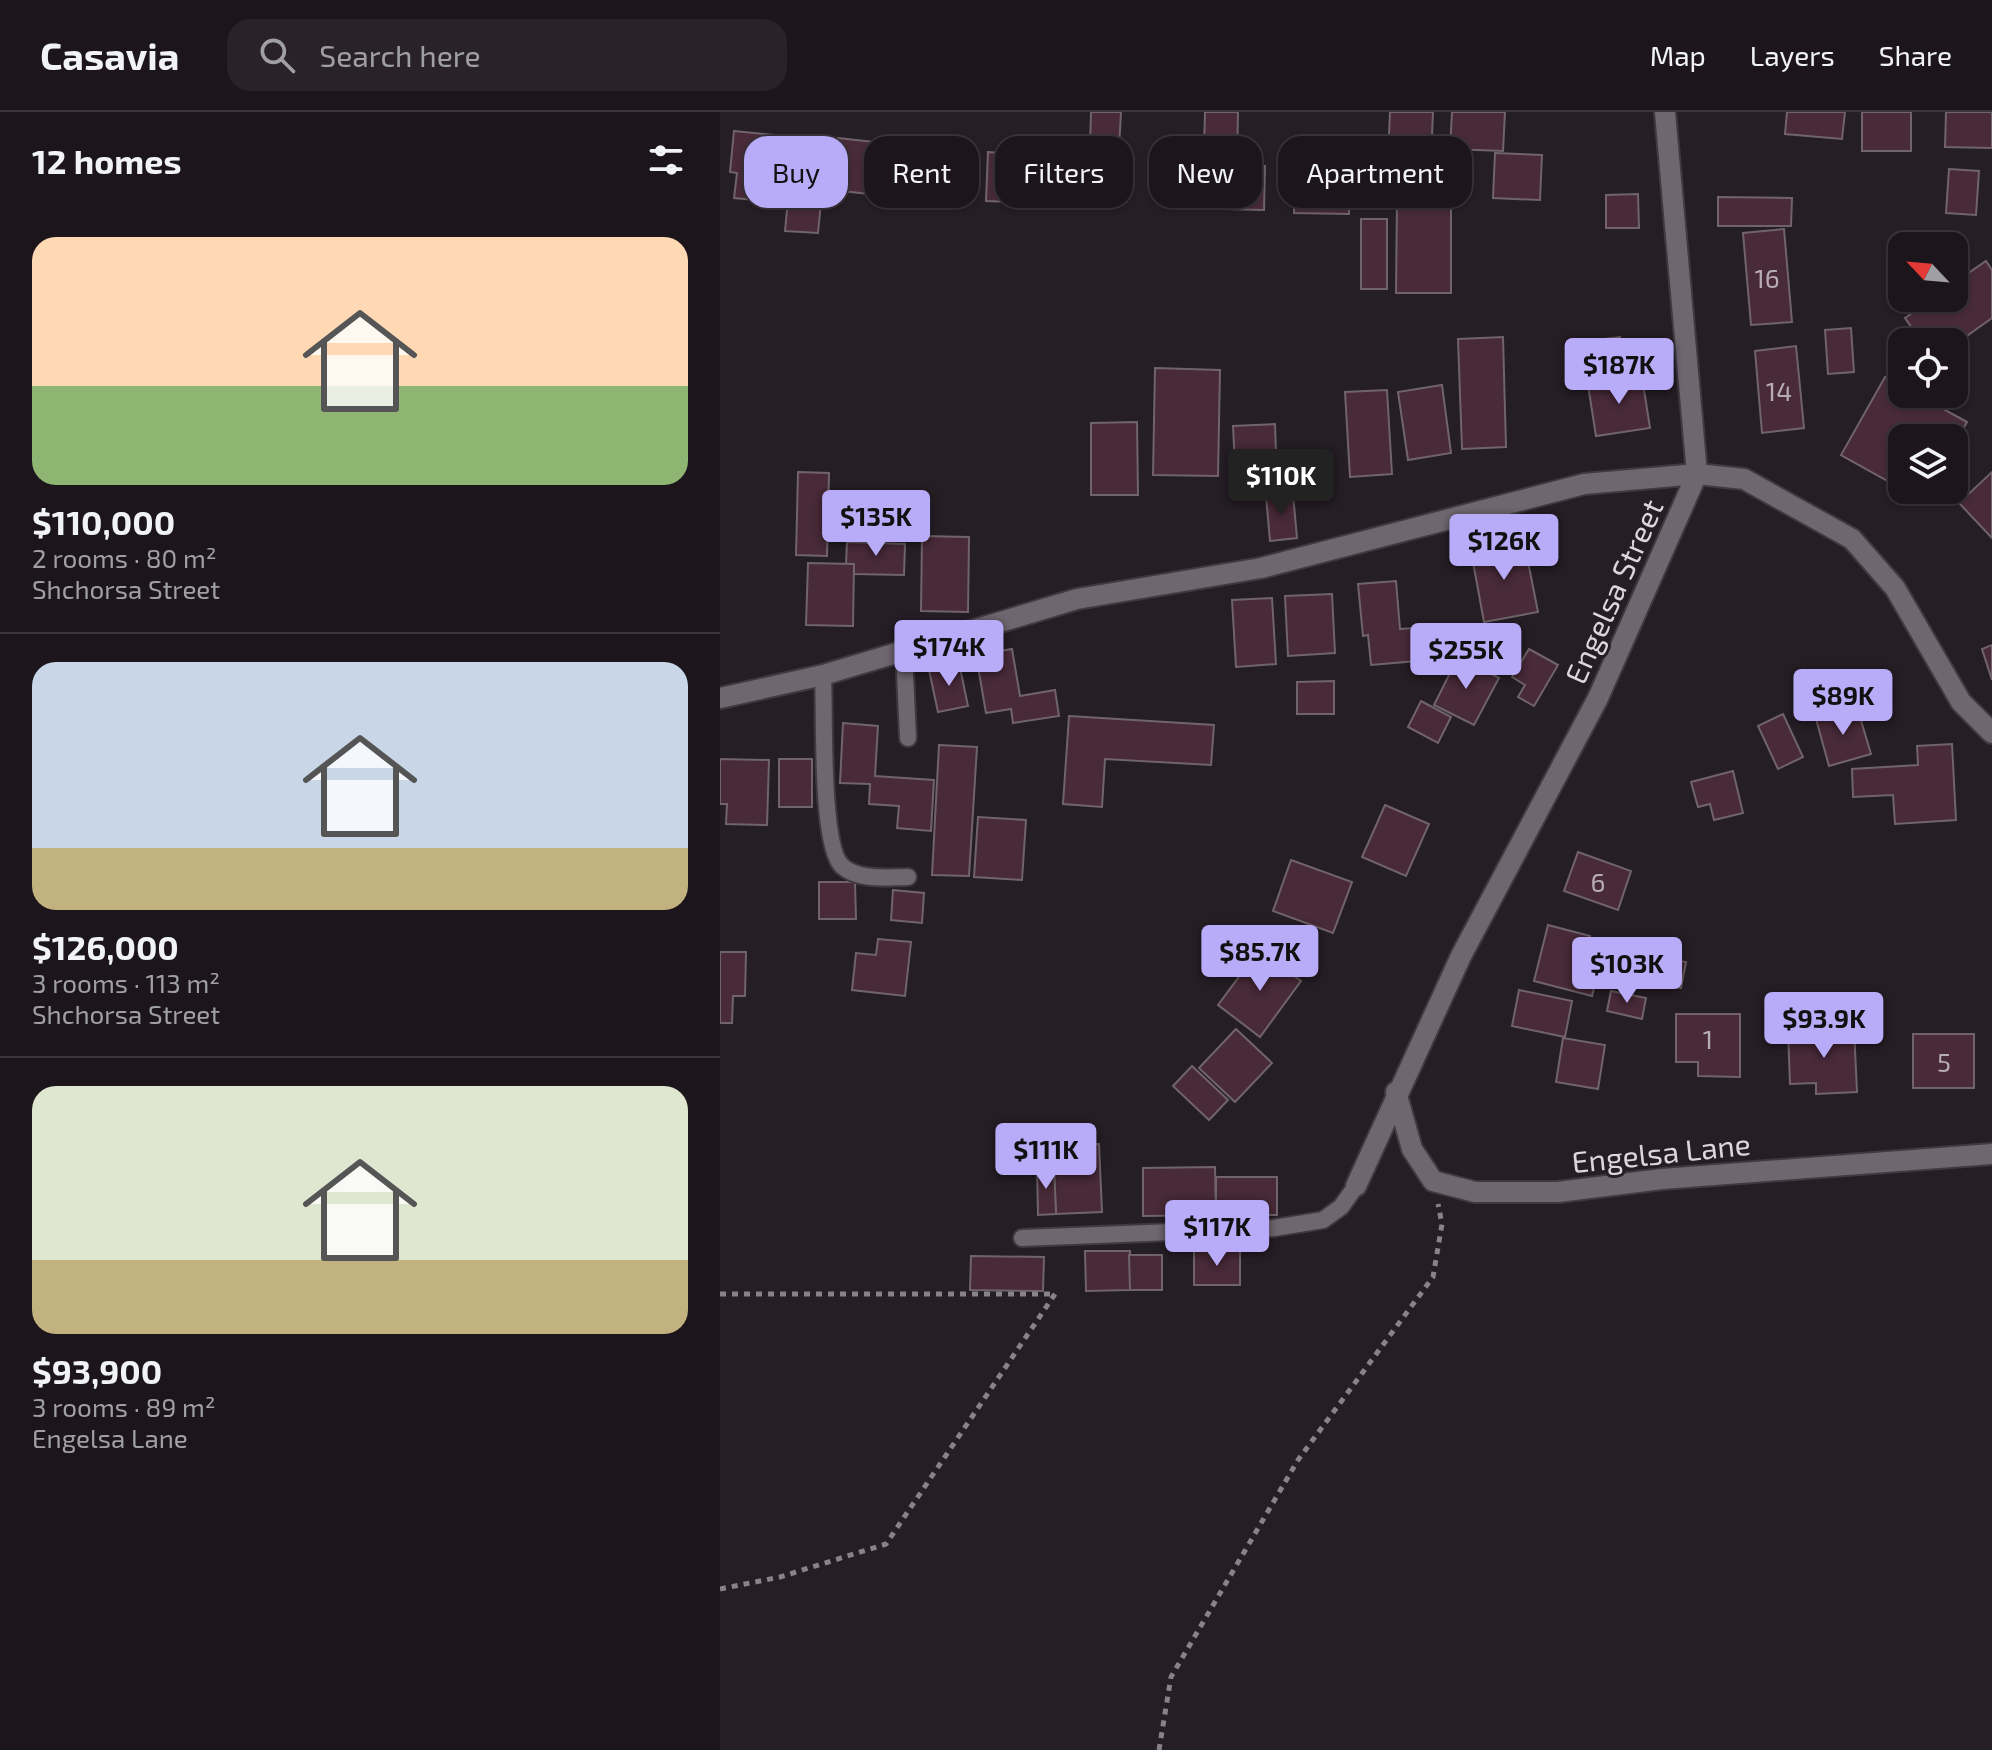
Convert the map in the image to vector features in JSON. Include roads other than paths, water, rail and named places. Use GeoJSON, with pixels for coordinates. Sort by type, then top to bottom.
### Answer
{"type":"FeatureCollection","features":[{"type":"Feature","properties":{"kind":"street","name":"Engelsa Street"},"geometry":{"type":"LineString","coordinates":[[1356,1186],[1396,1092],[1461,956],[1598,698],[1697,474],[1665,112]]}},
{"type":"Feature","properties":{"kind":"street"},"geometry":{"type":"LineString","coordinates":[[720,698],[904,653],[1077,599],[1261,568],[1584,484],[1697,474],[1744,479],[1852,539],[1895,588],[1961,702],[1992,733]]}},
{"type":"Feature","properties":{"kind":"street","name":"Engelsa Lane"},"geometry":{"type":"LineString","coordinates":[[1396,1092],[1412,1149],[1433,1181],[1475,1192],[1558,1192],[1662,1179],[1992,1154]]}},
{"type":"Feature","properties":{"kind":"lane"},"geometry":{"type":"LineString","coordinates":[[904,653],[908,738]]}},
{"type":"Feature","properties":{"kind":"lane"},"geometry":{"type":"LineString","coordinates":[[823,675],[827,816],[833,854],[842,866],[862,876],[908,877]]}},
{"type":"Feature","properties":{"kind":"lane"},"geometry":{"type":"LineString","coordinates":[[1022,1238],[1274,1228],[1323,1220],[1341,1207],[1356,1186]]}}]}
